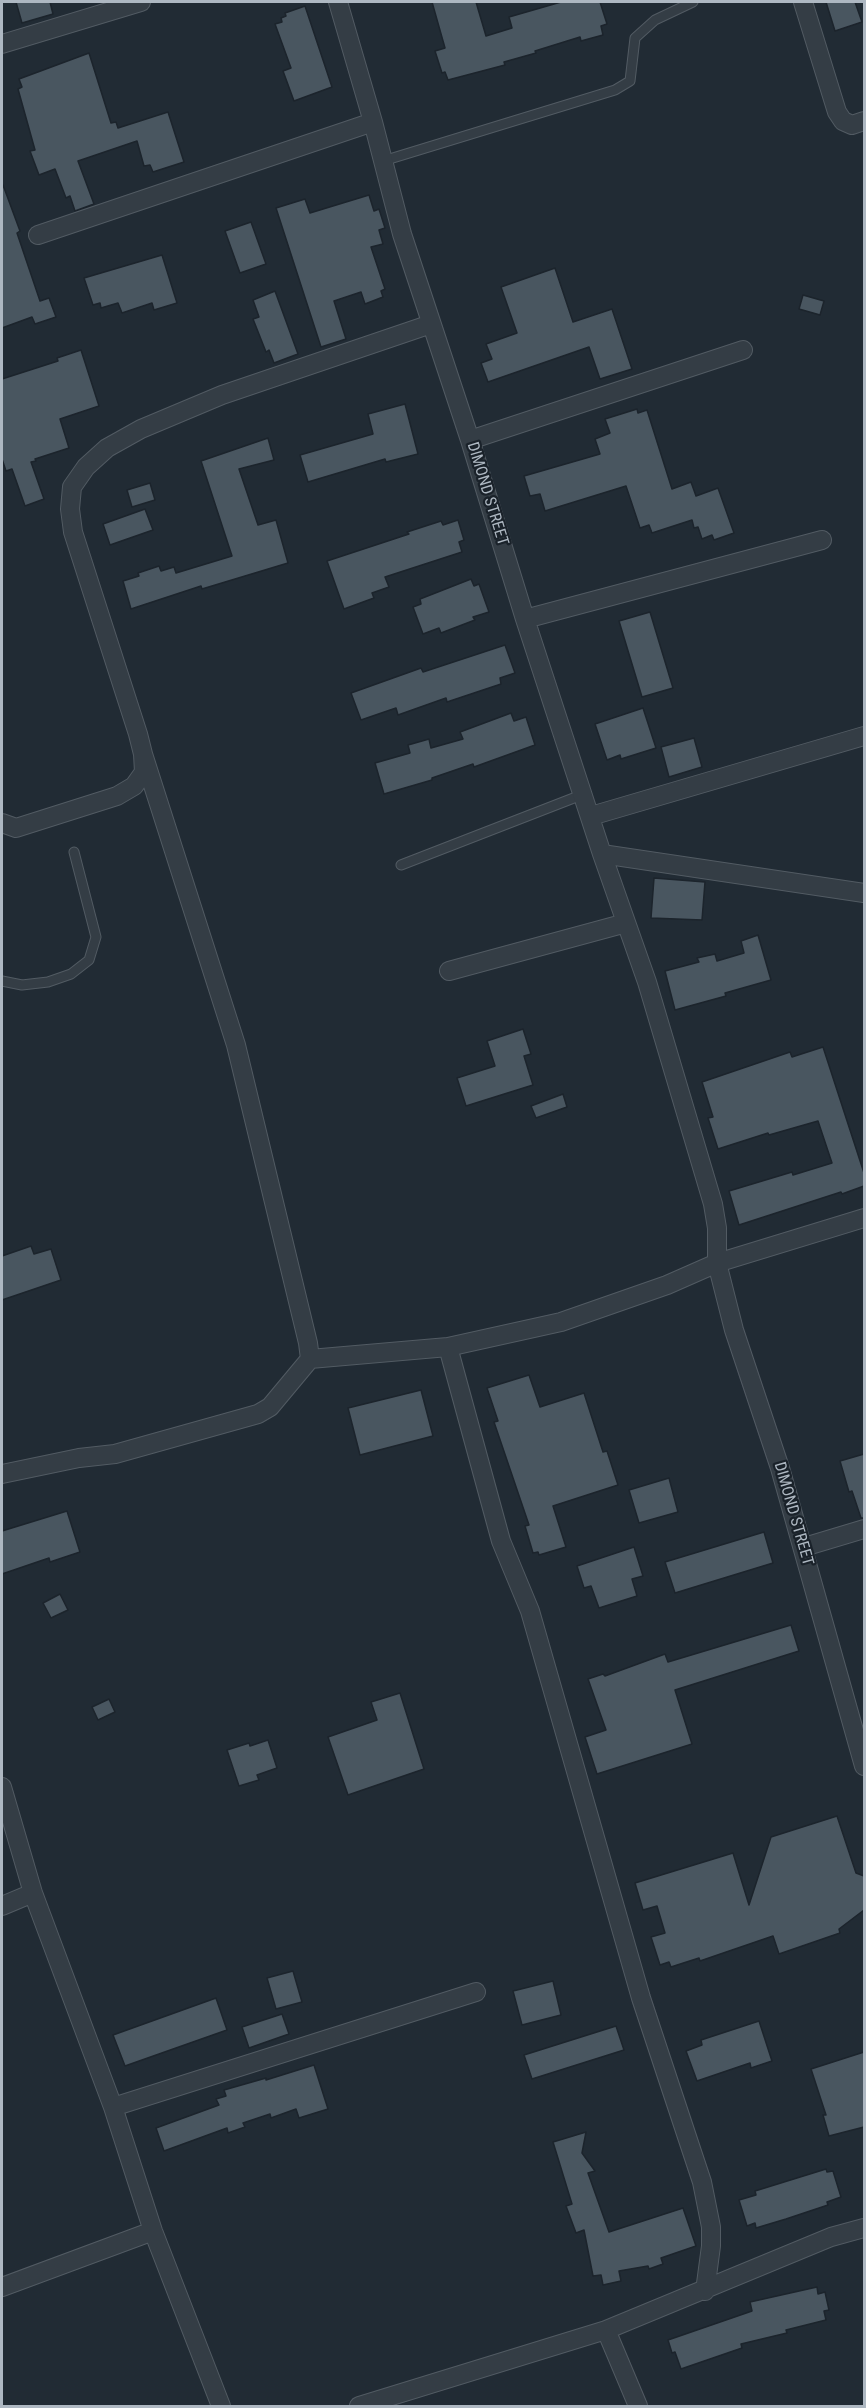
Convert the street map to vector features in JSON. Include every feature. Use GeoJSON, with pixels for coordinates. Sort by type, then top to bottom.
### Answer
{"type":"FeatureCollection","features":[{"type":"Feature","properties":{"kind":"street"},"geometry":{"type":"LineString","coordinates":[[2,45],[141,2]]}},
{"type":"Feature","properties":{"kind":"street","name":"DIMOND STREET"},"geometry":{"type":"LineString","coordinates":[[338,2],[373,122],[402,234],[602,854],[647,982],[713,1204],[717,1228],[717,1263],[734,1330],[804,1547],[864,1766]]}},
{"type":"Feature","properties":{"kind":"street"},"geometry":{"type":"LineString","coordinates":[[803,2],[837,112],[843,121],[852,125],[864,121]]}},
{"type":"Feature","properties":{"kind":"street"},"geometry":{"type":"LineString","coordinates":[[38,235],[373,122]]}},
{"type":"Feature","properties":{"kind":"street"},"geometry":{"type":"LineString","coordinates":[[310,1359],[236,1045],[143,754],[122,680],[73,532],[69,509],[72,487],[81,473],[107,448],[141,429],[222,395],[431,324]]}},
{"type":"Feature","properties":{"kind":"street"},"geometry":{"type":"LineString","coordinates":[[470,440],[743,350]]}},
{"type":"Feature","properties":{"kind":"street"},"geometry":{"type":"LineString","coordinates":[[525,618],[822,540]]}},
{"type":"Feature","properties":{"kind":"street"},"geometry":{"type":"LineString","coordinates":[[591,816],[864,736]]}},
{"type":"Feature","properties":{"kind":"street"},"geometry":{"type":"LineString","coordinates":[[2,823],[16,828],[117,796],[134,786],[144,771],[143,754]]}},
{"type":"Feature","properties":{"kind":"street"},"geometry":{"type":"LineString","coordinates":[[602,854],[864,893]]}},
{"type":"Feature","properties":{"kind":"street"},"geometry":{"type":"LineString","coordinates":[[449,971],[626,923]]}},
{"type":"Feature","properties":{"kind":"street"},"geometry":{"type":"LineString","coordinates":[[2,1474],[79,1458],[115,1454],[258,1414],[270,1407],[310,1359],[448,1347],[561,1322],[656,1289],[717,1263],[864,1218]]}},
{"type":"Feature","properties":{"kind":"street"},"geometry":{"type":"LineString","coordinates":[[448,1347],[501,1541],[530,1611],[641,1998],[702,2182],[711,2228],[705,2291]]}},
{"type":"Feature","properties":{"kind":"street"},"geometry":{"type":"LineString","coordinates":[[804,1547],[864,1529]]}},
{"type":"Feature","properties":{"kind":"street"},"geometry":{"type":"LineString","coordinates":[[2,1787],[33,1893],[113,2107],[153,2230],[221,2406]]}},
{"type":"Feature","properties":{"kind":"street"},"geometry":{"type":"LineString","coordinates":[[2,1906],[33,1893]]}},
{"type":"Feature","properties":{"kind":"street"},"geometry":{"type":"LineString","coordinates":[[113,2107],[476,1992]]}},
{"type":"Feature","properties":{"kind":"street"},"geometry":{"type":"LineString","coordinates":[[359,2406],[606,2330],[831,2237],[864,2228]]}},
{"type":"Feature","properties":{"kind":"street"},"geometry":{"type":"LineString","coordinates":[[2,2287],[153,2230]]}},
{"type":"Feature","properties":{"kind":"street"},"geometry":{"type":"LineString","coordinates":[[606,2330],[638,2406]]}},
{"type":"Feature","properties":{"kind":"lane"},"geometry":{"type":"LineString","coordinates":[[383,161],[615,90],[630,81],[635,38],[655,20],[693,2]]}},
{"type":"Feature","properties":{"kind":"lane"},"geometry":{"type":"LineString","coordinates":[[401,865],[584,794]]}},
{"type":"Feature","properties":{"kind":"lane"},"geometry":{"type":"LineString","coordinates":[[2,981],[22,985],[48,982],[71,974],[89,960],[96,937],[74,852]]}},
{"type":"Feature","properties":{"kind":"building"},"geometry":{"type":"Polygon","coordinates":[[[16,2],[50,2],[53,14],[22,23],[16,2]]]}},
{"type":"Feature","properties":{"kind":"building"},"geometry":{"type":"Polygon","coordinates":[[[432,2],[476,2],[486,36],[512,28],[509,17],[561,2],[600,2],[607,24],[601,26],[603,35],[581,41],[580,37],[504,62],[505,65],[448,80],[445,72],[442,73],[435,51],[445,48],[432,2]]]}},
{"type":"Feature","properties":{"kind":"building"},"geometry":{"type":"Polygon","coordinates":[[[826,2],[855,2],[862,22],[835,31],[826,2]]]}},
{"type":"Feature","properties":{"kind":"building"},"geometry":{"type":"Polygon","coordinates":[[[305,6],[332,87],[294,101],[283,71],[291,68],[275,24],[282,22],[281,18],[286,16],[285,13],[305,6]]]}},
{"type":"Feature","properties":{"kind":"building"},"geometry":{"type":"Polygon","coordinates":[[[89,53],[111,123],[116,122],[118,128],[168,112],[184,162],[153,172],[150,165],[144,166],[137,141],[78,161],[94,204],[75,211],[70,196],[66,198],[55,169],[39,175],[30,151],[35,150],[18,89],[22,87],[19,79],[89,53]]]}},
{"type":"Feature","properties":{"kind":"building"},"geometry":{"type":"Polygon","coordinates":[[[2,186],[20,231],[17,233],[40,301],[49,298],[56,317],[35,324],[32,317],[2,328],[2,186]]]}},
{"type":"Feature","properties":{"kind":"building"},"geometry":{"type":"Polygon","coordinates":[[[369,195],[374,211],[379,209],[385,228],[379,230],[383,244],[371,247],[385,289],[381,291],[383,297],[365,304],[361,292],[334,301],[346,339],[321,347],[276,208],[305,199],[310,213],[369,195]]]}},
{"type":"Feature","properties":{"kind":"building"},"geometry":{"type":"Polygon","coordinates":[[[251,222],[266,264],[240,273],[225,231],[251,222]]]}},
{"type":"Feature","properties":{"kind":"building"},"geometry":{"type":"Polygon","coordinates":[[[162,255],[177,303],[154,310],[152,303],[122,313],[118,303],[101,308],[100,303],[93,305],[84,278],[162,255]]]}},
{"type":"Feature","properties":{"kind":"building"},"geometry":{"type":"Polygon","coordinates":[[[555,268],[573,322],[612,309],[632,369],[600,379],[589,347],[488,382],[481,363],[492,359],[486,344],[517,333],[501,287],[555,268]]]}},
{"type":"Feature","properties":{"kind":"building"},"geometry":{"type":"Polygon","coordinates":[[[275,291],[298,354],[274,363],[269,350],[266,352],[253,319],[259,317],[253,300],[275,291]]]}},
{"type":"Feature","properties":{"kind":"building"},"geometry":{"type":"Polygon","coordinates":[[[803,295],[824,301],[820,315],[799,309],[803,295]]]}},
{"type":"Feature","properties":{"kind":"building"},"geometry":{"type":"Polygon","coordinates":[[[81,350],[99,406],[60,419],[69,448],[31,462],[44,499],[25,506],[12,469],[6,471],[2,459],[2,379],[58,361],[57,358],[81,350]]]}},
{"type":"Feature","properties":{"kind":"building"},"geometry":{"type":"Polygon","coordinates":[[[405,404],[418,454],[386,462],[385,459],[308,482],[300,455],[373,434],[368,414],[405,404]]]}},
{"type":"Feature","properties":{"kind":"building"},"geometry":{"type":"Polygon","coordinates":[[[637,409],[638,413],[647,410],[672,489],[691,482],[696,496],[718,488],[734,533],[714,540],[712,535],[702,539],[698,527],[694,528],[692,520],[652,533],[649,525],[640,528],[626,486],[545,511],[540,494],[530,496],[524,476],[600,454],[595,439],[610,433],[605,419],[637,409]]]}},
{"type":"Feature","properties":{"kind":"building"},"geometry":{"type":"Polygon","coordinates":[[[268,438],[274,460],[239,469],[258,525],[276,520],[288,563],[202,589],[201,586],[131,609],[123,581],[139,576],[138,573],[159,566],[161,571],[174,567],[176,573],[232,556],[201,461],[268,438]]]}},
{"type":"Feature","properties":{"kind":"building"},"geometry":{"type":"Polygon","coordinates":[[[150,483],[155,500],[132,507],[127,490],[150,483]]]}},
{"type":"Feature","properties":{"kind":"building"},"geometry":{"type":"Polygon","coordinates":[[[145,509],[153,530],[110,545],[103,524],[145,509]]]}},
{"type":"Feature","properties":{"kind":"building"},"geometry":{"type":"Polygon","coordinates":[[[458,520],[464,540],[459,542],[462,552],[385,577],[389,587],[372,593],[374,598],[344,609],[327,561],[441,521],[443,525],[458,520]]]}},
{"type":"Feature","properties":{"kind":"building"},"geometry":{"type":"Polygon","coordinates":[[[471,579],[474,586],[479,584],[489,612],[473,617],[475,620],[441,633],[439,628],[423,634],[413,607],[421,604],[420,599],[471,579]]]}},
{"type":"Feature","properties":{"kind":"building"},"geometry":{"type":"Polygon","coordinates":[[[650,612],[673,688],[642,697],[619,621],[650,612]]]}},
{"type":"Feature","properties":{"kind":"building"},"geometry":{"type":"Polygon","coordinates":[[[505,645],[515,673],[500,678],[501,684],[447,702],[446,698],[398,715],[396,708],[361,720],[351,693],[421,668],[423,672],[505,645]]]}},
{"type":"Feature","properties":{"kind":"building"},"geometry":{"type":"Polygon","coordinates":[[[643,708],[656,748],[621,759],[620,755],[607,760],[595,724],[643,708]]]}},
{"type":"Feature","properties":{"kind":"building"},"geometry":{"type":"Polygon","coordinates":[[[511,713],[514,721],[526,717],[535,745],[474,767],[473,764],[432,778],[432,780],[384,794],[375,763],[410,753],[408,745],[429,739],[431,748],[463,739],[460,732],[511,713]]]}},
{"type":"Feature","properties":{"kind":"building"},"geometry":{"type":"Polygon","coordinates":[[[694,738],[702,767],[669,777],[661,747],[694,738]]]}},
{"type":"Feature","properties":{"kind":"building"},"geometry":{"type":"Polygon","coordinates":[[[654,878],[705,882],[702,920],[651,918],[654,878]]]}},
{"type":"Feature","properties":{"kind":"building"},"geometry":{"type":"Polygon","coordinates":[[[758,935],[771,980],[725,993],[726,996],[675,1010],[665,971],[699,962],[697,958],[715,954],[717,961],[744,953],[741,941],[758,935]]]}},
{"type":"Feature","properties":{"kind":"building"},"geometry":{"type":"Polygon","coordinates":[[[523,1029],[531,1054],[524,1056],[533,1085],[466,1106],[457,1078],[495,1066],[487,1041],[523,1029]]]}},
{"type":"Feature","properties":{"kind":"building"},"geometry":{"type":"Polygon","coordinates":[[[823,1047],[864,1173],[864,1186],[739,1225],[729,1191],[792,1172],[793,1175],[832,1163],[818,1121],[769,1135],[768,1133],[718,1149],[708,1118],[713,1117],[702,1082],[790,1052],[792,1057],[823,1047]]]}},
{"type":"Feature","properties":{"kind":"building"},"geometry":{"type":"Polygon","coordinates":[[[563,1094],[567,1107],[536,1118],[531,1106],[563,1094]]]}},
{"type":"Feature","properties":{"kind":"building"},"geometry":{"type":"Polygon","coordinates":[[[31,1246],[34,1254],[51,1249],[61,1280],[2,1300],[2,1256],[31,1246]]]}},
{"type":"Feature","properties":{"kind":"building"},"geometry":{"type":"Polygon","coordinates":[[[529,1375],[540,1407],[584,1393],[603,1452],[607,1451],[618,1485],[553,1506],[566,1547],[539,1555],[538,1552],[533,1553],[525,1526],[529,1525],[494,1422],[498,1421],[487,1388],[529,1375]]]}},
{"type":"Feature","properties":{"kind":"building"},"geometry":{"type":"Polygon","coordinates":[[[421,1390],[433,1436],[360,1455],[348,1408],[421,1390]]]}},
{"type":"Feature","properties":{"kind":"building"},"geometry":{"type":"Polygon","coordinates":[[[864,1454],[864,1518],[861,1518],[852,1491],[849,1492],[840,1461],[864,1454]]]}},
{"type":"Feature","properties":{"kind":"building"},"geometry":{"type":"Polygon","coordinates":[[[669,1478],[678,1512],[639,1523],[629,1490],[669,1478]]]}},
{"type":"Feature","properties":{"kind":"building"},"geometry":{"type":"Polygon","coordinates":[[[67,1511],[80,1552],[50,1562],[49,1558],[2,1574],[2,1531],[67,1511]]]}},
{"type":"Feature","properties":{"kind":"building"},"geometry":{"type":"Polygon","coordinates":[[[764,1532],[773,1563],[675,1593],[665,1562],[764,1532]]]}},
{"type":"Feature","properties":{"kind":"building"},"geometry":{"type":"Polygon","coordinates":[[[634,1547],[643,1576],[632,1579],[637,1596],[599,1608],[591,1586],[584,1588],[577,1566],[634,1547]]]}},
{"type":"Feature","properties":{"kind":"building"},"geometry":{"type":"Polygon","coordinates":[[[60,1594],[68,1610],[51,1618],[43,1603],[60,1594]]]}},
{"type":"Feature","properties":{"kind":"building"},"geometry":{"type":"Polygon","coordinates":[[[791,1625],[799,1651],[675,1690],[692,1744],[597,1774],[585,1737],[606,1730],[588,1679],[603,1674],[605,1676],[665,1654],[668,1662],[791,1625]]]}},
{"type":"Feature","properties":{"kind":"building"},"geometry":{"type":"Polygon","coordinates":[[[400,1693],[424,1769],[348,1795],[328,1737],[377,1720],[371,1702],[400,1693]]]}},
{"type":"Feature","properties":{"kind":"building"},"geometry":{"type":"Polygon","coordinates":[[[109,1699],[115,1712],[98,1720],[92,1707],[109,1699]]]}},
{"type":"Feature","properties":{"kind":"building"},"geometry":{"type":"Polygon","coordinates":[[[268,1740],[277,1768],[257,1775],[259,1780],[239,1786],[227,1750],[268,1740]]]}},
{"type":"Feature","properties":{"kind":"building"},"geometry":{"type":"Polygon","coordinates":[[[837,1816],[856,1873],[864,1876],[864,1910],[839,1929],[840,1933],[779,1954],[773,1936],[700,1961],[699,1958],[671,1967],[669,1962],[660,1965],[651,1937],[665,1933],[657,1906],[643,1910],[635,1883],[733,1853],[749,1905],[771,1837],[837,1816]]]}},
{"type":"Feature","properties":{"kind":"building"},"geometry":{"type":"Polygon","coordinates":[[[293,1971],[302,2002],[276,2009],[267,1978],[293,1971]]]}},
{"type":"Feature","properties":{"kind":"building"},"geometry":{"type":"Polygon","coordinates":[[[553,1981],[561,2015],[522,2025],[513,1991],[553,1981]]]}},
{"type":"Feature","properties":{"kind":"building"},"geometry":{"type":"Polygon","coordinates":[[[216,1998],[227,2030],[125,2066],[113,2035],[216,1998]]]}},
{"type":"Feature","properties":{"kind":"building"},"geometry":{"type":"Polygon","coordinates":[[[282,2014],[289,2034],[249,2048],[242,2027],[282,2014]]]}},
{"type":"Feature","properties":{"kind":"building"},"geometry":{"type":"Polygon","coordinates":[[[759,2021],[772,2061],[751,2068],[750,2063],[697,2081],[686,2051],[702,2045],[701,2040],[759,2021]]]}},
{"type":"Feature","properties":{"kind":"building"},"geometry":{"type":"Polygon","coordinates":[[[616,2026],[624,2050],[532,2079],[524,2055],[616,2026]]]}},
{"type":"Feature","properties":{"kind":"building"},"geometry":{"type":"Polygon","coordinates":[[[864,2052],[864,2127],[829,2136],[823,2115],[826,2115],[811,2069],[864,2052]]]}},
{"type":"Feature","properties":{"kind":"building"},"geometry":{"type":"Polygon","coordinates":[[[314,2065],[328,2109],[299,2118],[296,2109],[271,2118],[270,2114],[243,2123],[245,2127],[228,2133],[227,2128],[164,2151],[156,2128],[219,2105],[216,2099],[226,2096],[224,2090],[314,2065]]]}},
{"type":"Feature","properties":{"kind":"building"},"geometry":{"type":"Polygon","coordinates":[[[586,2132],[582,2153],[595,2171],[588,2173],[609,2232],[683,2208],[696,2246],[661,2258],[663,2264],[649,2269],[648,2266],[619,2271],[621,2281],[603,2285],[601,2275],[593,2276],[584,2230],[576,2233],[566,2206],[572,2204],[553,2142],[586,2132]]]}},
{"type":"Feature","properties":{"kind":"building"},"geometry":{"type":"Polygon","coordinates":[[[826,2169],[827,2172],[833,2171],[841,2197],[827,2202],[828,2205],[786,2219],[756,2228],[755,2223],[747,2226],[739,2200],[756,2195],[755,2191],[826,2169]]]}},
{"type":"Feature","properties":{"kind":"building"},"geometry":{"type":"Polygon","coordinates":[[[817,2287],[818,2294],[825,2292],[829,2310],[824,2311],[826,2320],[786,2330],[787,2333],[741,2344],[742,2348],[681,2369],[675,2352],[672,2353],[668,2340],[752,2311],[750,2302],[817,2287]]]}}]}
